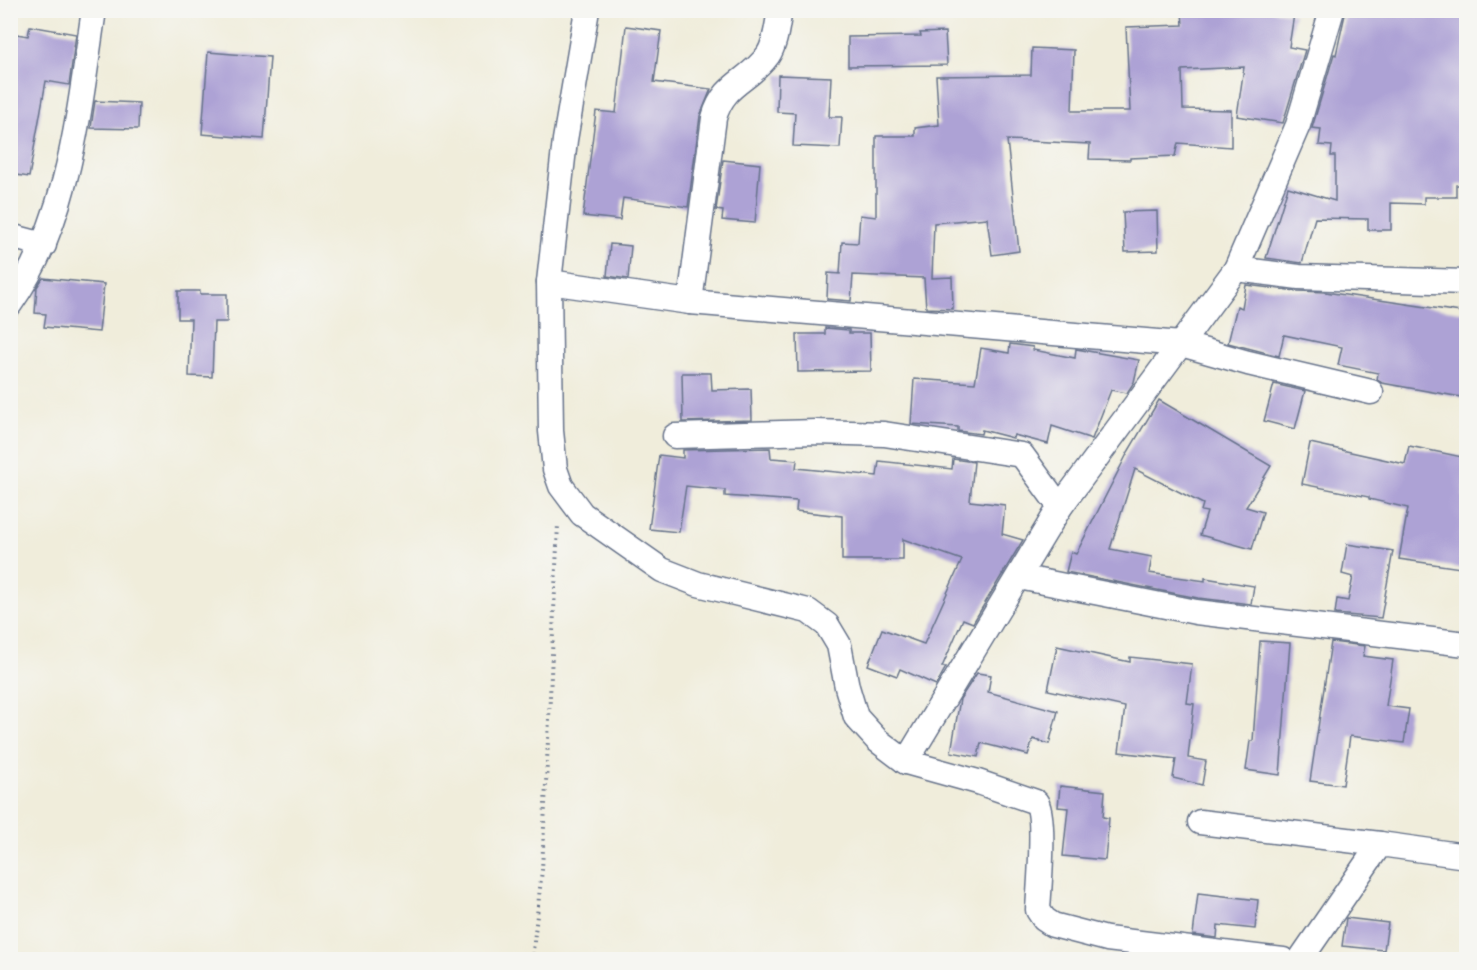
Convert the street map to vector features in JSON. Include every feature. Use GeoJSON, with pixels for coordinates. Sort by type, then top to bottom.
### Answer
{"type":"FeatureCollection","features":[{"type":"Feature","properties":{"kind":"street"},"geometry":{"type":"LineString","coordinates":[[10,304],[44,245],[64,182],[73,141],[94,10]]}},
{"type":"Feature","properties":{"kind":"street"},"geometry":{"type":"LineString","coordinates":[[587,10],[565,140],[549,282],[551,430],[555,469],[561,486],[569,498],[582,514],[662,570],[698,584],[808,610],[827,625],[839,645],[847,687],[856,717],[877,740],[906,762],[978,782],[1036,802],[1040,806],[1041,841],[1038,910],[1053,925],[1107,949],[1283,960]]}},
{"type":"Feature","properties":{"kind":"street"},"geometry":{"type":"LineString","coordinates":[[690,302],[714,118],[718,104],[732,87],[756,69],[766,57],[774,40],[780,10]]}},
{"type":"Feature","properties":{"kind":"street"},"geometry":{"type":"LineString","coordinates":[[906,762],[1060,507],[1236,269],[1298,125],[1332,10]]}},
{"type":"Feature","properties":{"kind":"street"},"geometry":{"type":"LineString","coordinates":[[10,236],[44,245]]}},
{"type":"Feature","properties":{"kind":"street"},"geometry":{"type":"LineString","coordinates":[[1236,269],[1299,277],[1467,282]]}},
{"type":"Feature","properties":{"kind":"street"},"geometry":{"type":"LineString","coordinates":[[549,282],[690,302],[1181,344],[1248,363],[1371,392]]}},
{"type":"Feature","properties":{"kind":"street"},"geometry":{"type":"LineString","coordinates":[[675,436],[816,432],[884,434],[1022,455],[1060,507]]}},
{"type":"Feature","properties":{"kind":"street"},"geometry":{"type":"LineString","coordinates":[[1019,577],[1196,612],[1466,643]]}},
{"type":"Feature","properties":{"kind":"street"},"geometry":{"type":"LineString","coordinates":[[1200,822],[1467,856]]}},
{"type":"Feature","properties":{"kind":"street"},"geometry":{"type":"LineString","coordinates":[[1300,960],[1380,844]]}},
{"type":"Feature","properties":{"kind":"path"},"geometry":{"type":"LineString","coordinates":[[532,960],[542,870],[558,523]]}},
{"type":"Feature","properties":{"kind":"building"},"geometry":{"type":"Polygon","coordinates":[[[1267,10],[1294,14],[1289,47],[1305,50],[1283,123],[1237,116],[1244,67],[1182,70],[1183,109],[1231,110],[1231,147],[1178,143],[1175,156],[1130,158],[1130,160],[1089,159],[1090,144],[1007,140],[1019,251],[992,255],[987,218],[934,223],[932,278],[952,277],[953,309],[926,308],[924,278],[853,275],[851,301],[827,299],[828,273],[840,274],[842,242],[858,243],[860,215],[876,217],[876,136],[915,136],[915,128],[939,125],[936,76],[1031,75],[1032,48],[1074,50],[1072,111],[1130,111],[1126,27],[1183,25],[1182,11],[1267,10]]]}},
{"type":"Feature","properties":{"kind":"building"},"geometry":{"type":"Polygon","coordinates":[[[1346,10],[1444,10],[1467,13],[1467,185],[1456,185],[1456,197],[1424,197],[1424,204],[1391,203],[1391,230],[1368,230],[1368,219],[1315,218],[1302,263],[1266,258],[1288,187],[1335,201],[1335,156],[1331,156],[1332,146],[1319,145],[1321,129],[1312,128],[1334,54],[1336,55],[1346,10]]]}},
{"type":"Feature","properties":{"kind":"building"},"geometry":{"type":"Polygon","coordinates":[[[30,26],[76,34],[69,85],[46,81],[29,177],[10,174],[10,33],[28,36],[30,26]]]}},
{"type":"Feature","properties":{"kind":"building"},"geometry":{"type":"Polygon","coordinates":[[[626,26],[661,31],[654,82],[711,89],[700,116],[688,207],[623,198],[620,220],[583,216],[596,111],[616,113],[626,26]]]}},
{"type":"Feature","properties":{"kind":"building"},"geometry":{"type":"Polygon","coordinates":[[[945,32],[947,65],[848,66],[848,37],[921,36],[920,33],[945,32]]]}},
{"type":"Feature","properties":{"kind":"building"},"geometry":{"type":"Polygon","coordinates":[[[208,52],[270,57],[264,139],[202,134],[208,52]]]}},
{"type":"Feature","properties":{"kind":"building"},"geometry":{"type":"Polygon","coordinates":[[[778,75],[831,77],[829,117],[842,117],[840,148],[793,146],[795,113],[777,112],[778,75]]]}},
{"type":"Feature","properties":{"kind":"building"},"geometry":{"type":"Polygon","coordinates":[[[95,101],[139,103],[138,129],[91,128],[95,101]]]}},
{"type":"Feature","properties":{"kind":"building"},"geometry":{"type":"Polygon","coordinates":[[[723,160],[760,164],[755,223],[722,220],[723,211],[716,210],[723,160]]]}},
{"type":"Feature","properties":{"kind":"building"},"geometry":{"type":"Polygon","coordinates":[[[1157,211],[1158,251],[1125,252],[1123,212],[1157,211]]]}},
{"type":"Feature","properties":{"kind":"building"},"geometry":{"type":"Polygon","coordinates":[[[610,244],[631,246],[628,279],[607,276],[610,244]]]}},
{"type":"Feature","properties":{"kind":"building"},"geometry":{"type":"Polygon","coordinates":[[[43,278],[104,284],[99,332],[44,327],[46,314],[35,313],[37,287],[43,278]]]}},
{"type":"Feature","properties":{"kind":"building"},"geometry":{"type":"Polygon","coordinates":[[[1246,285],[1325,292],[1467,313],[1467,398],[1382,383],[1377,380],[1378,373],[1338,365],[1342,347],[1284,335],[1279,356],[1228,343],[1237,306],[1242,308],[1246,285]]]}},
{"type":"Feature","properties":{"kind":"building"},"geometry":{"type":"Polygon","coordinates":[[[178,291],[227,294],[227,322],[214,322],[212,377],[189,376],[191,319],[178,319],[178,291]]]}},
{"type":"Feature","properties":{"kind":"building"},"geometry":{"type":"Polygon","coordinates":[[[825,328],[849,330],[849,333],[870,333],[871,371],[798,372],[797,334],[825,334],[825,328]]]}},
{"type":"Feature","properties":{"kind":"building"},"geometry":{"type":"Polygon","coordinates":[[[1010,344],[1033,347],[1033,350],[1075,358],[1076,349],[1139,360],[1134,382],[1127,393],[1111,390],[1092,439],[1052,426],[1048,444],[982,430],[981,434],[958,431],[958,427],[911,424],[914,379],[975,383],[981,348],[1009,353],[1010,344]]]}},
{"type":"Feature","properties":{"kind":"building"},"geometry":{"type":"Polygon","coordinates":[[[682,373],[711,373],[712,390],[751,389],[752,420],[683,422],[682,373]]]}},
{"type":"Feature","properties":{"kind":"building"},"geometry":{"type":"Polygon","coordinates":[[[1274,384],[1305,391],[1295,429],[1264,421],[1274,384]]]}},
{"type":"Feature","properties":{"kind":"building"},"geometry":{"type":"Polygon","coordinates":[[[1159,400],[1271,466],[1246,507],[1263,512],[1252,549],[1200,535],[1207,512],[1201,511],[1203,504],[1135,469],[1110,549],[1152,557],[1149,573],[1205,581],[1205,578],[1254,586],[1251,604],[1198,598],[1066,572],[1071,552],[1076,554],[1128,452],[1159,400]]]}},
{"type":"Feature","properties":{"kind":"building"},"geometry":{"type":"Polygon","coordinates":[[[1310,443],[1405,464],[1409,446],[1467,458],[1467,478],[1463,497],[1467,498],[1467,569],[1399,559],[1408,508],[1369,499],[1369,497],[1302,484],[1310,443]]]}},
{"type":"Feature","properties":{"kind":"building"},"geometry":{"type":"Polygon","coordinates":[[[770,448],[771,458],[797,460],[796,468],[877,476],[879,461],[952,469],[953,459],[974,462],[970,501],[1005,505],[1002,534],[1023,540],[973,623],[963,619],[942,667],[946,667],[936,685],[900,669],[897,676],[868,665],[882,629],[924,644],[962,560],[903,539],[903,560],[842,560],[842,516],[796,511],[797,501],[725,496],[725,490],[686,486],[679,532],[649,529],[659,455],[683,458],[683,450],[770,448]]]}},
{"type":"Feature","properties":{"kind":"building"},"geometry":{"type":"Polygon","coordinates":[[[1347,544],[1393,551],[1381,618],[1335,614],[1337,599],[1348,601],[1353,577],[1342,574],[1347,544]]]}},
{"type":"Feature","properties":{"kind":"building"},"geometry":{"type":"Polygon","coordinates":[[[1260,641],[1290,643],[1280,775],[1246,770],[1250,741],[1253,741],[1260,641]]]}},
{"type":"Feature","properties":{"kind":"building"},"geometry":{"type":"Polygon","coordinates":[[[1331,642],[1365,646],[1363,656],[1393,660],[1386,706],[1409,709],[1404,743],[1350,736],[1343,785],[1310,781],[1331,642]]]}},
{"type":"Feature","properties":{"kind":"building"},"geometry":{"type":"Polygon","coordinates":[[[1057,646],[1130,662],[1130,657],[1192,664],[1187,703],[1194,704],[1188,758],[1206,761],[1202,785],[1173,778],[1176,759],[1119,752],[1125,707],[1048,690],[1057,646]]]}},
{"type":"Feature","properties":{"kind":"building"},"geometry":{"type":"Polygon","coordinates":[[[977,673],[991,675],[988,692],[1058,711],[1049,744],[1033,739],[1028,755],[981,743],[978,757],[951,752],[960,699],[977,673]]]}},
{"type":"Feature","properties":{"kind":"building"},"geometry":{"type":"Polygon","coordinates":[[[1060,786],[1105,791],[1103,817],[1109,818],[1105,860],[1063,856],[1068,808],[1058,807],[1060,786]]]}},
{"type":"Feature","properties":{"kind":"building"},"geometry":{"type":"Polygon","coordinates":[[[1198,893],[1258,900],[1255,929],[1218,925],[1217,938],[1193,935],[1198,893]]]}},
{"type":"Feature","properties":{"kind":"building"},"geometry":{"type":"Polygon","coordinates":[[[1346,918],[1388,923],[1384,950],[1342,946],[1346,918]]]}}]}
